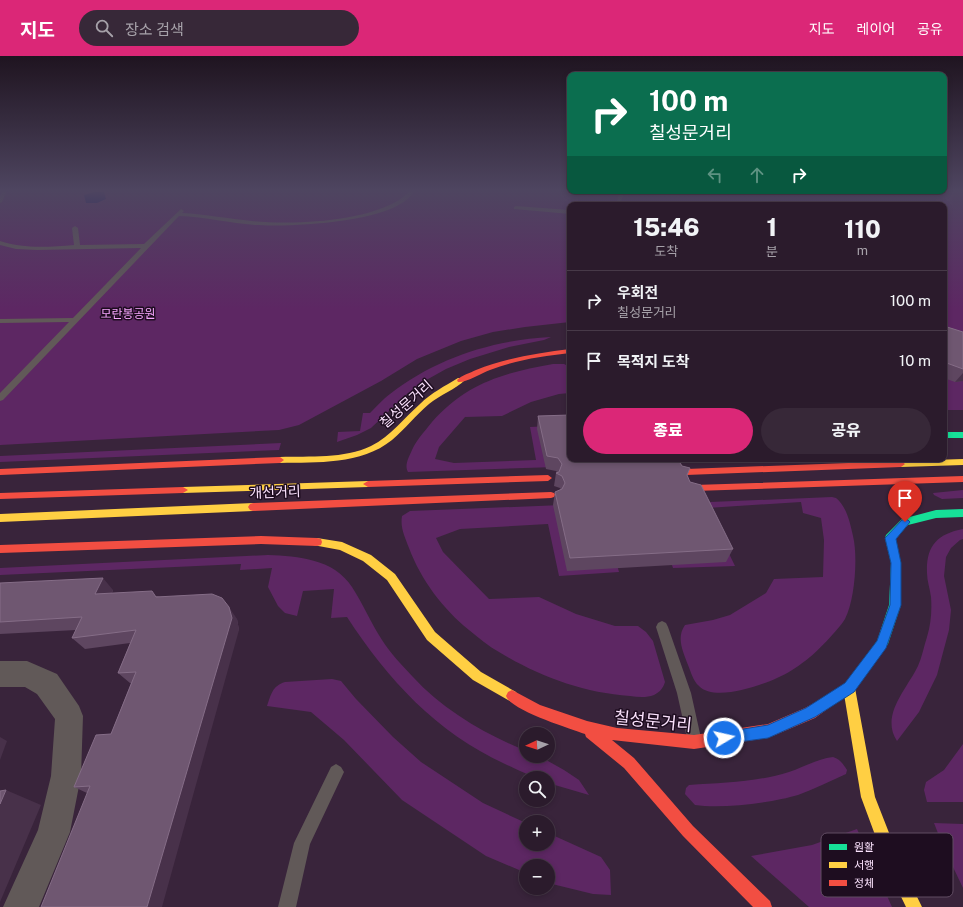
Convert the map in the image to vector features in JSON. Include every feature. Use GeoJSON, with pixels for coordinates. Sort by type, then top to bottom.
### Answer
{"type":"FeatureCollection","features":[{"type":"Feature","properties":{"kind":"main road","name":"칠성문거리"},"geometry":{"type":"LineString","coordinates":[[0,472],[328,458],[373,449],[388,439],[428,400],[454,382],[477,371],[522,357],[567,351]]}},
{"type":"Feature","properties":{"kind":"main road"},"geometry":{"type":"LineString","coordinates":[[947,435],[963,435]]}},
{"type":"Feature","properties":{"kind":"main road"},"geometry":{"type":"LineString","coordinates":[[686,472],[963,462]]}},
{"type":"Feature","properties":{"kind":"main road","name":"개선거리"},"geometry":{"type":"LineString","coordinates":[[0,496],[548,478]]}},
{"type":"Feature","properties":{"kind":"main road"},"geometry":{"type":"LineString","coordinates":[[694,488],[963,480]]}},
{"type":"Feature","properties":{"kind":"main road","name":"개선거리"},"geometry":{"type":"LineString","coordinates":[[0,518],[551,495]]}},
{"type":"Feature","properties":{"kind":"main road","name":"칠성문거리"},"geometry":{"type":"LineString","coordinates":[[0,549],[261,540],[314,542],[342,546],[367,558],[391,577],[431,636],[477,676],[537,710],[587,728],[617,735],[694,742],[768,731],[810,713],[849,688],[882,644],[896,605],[896,563],[890,538],[905,522],[936,514],[963,513]]}},
{"type":"Feature","properties":{"kind":"main road"},"geometry":{"type":"LineString","coordinates":[[849,688],[868,797],[882,833]]}},
{"type":"Feature","properties":{"kind":"main road"},"geometry":{"type":"LineString","coordinates":[[587,728],[629,763],[688,831],[761,907]]}},
{"type":"Feature","properties":{"kind":"main road"},"geometry":{"type":"LineString","coordinates":[[909,897],[914,907]]}},
{"type":"Feature","properties":{"kind":"street"},"geometry":{"type":"LineString","coordinates":[[0,674],[27,674],[47,684],[69,716],[66,776],[54,832],[21,907]]}},
{"type":"Feature","properties":{"kind":"lane"},"geometry":{"type":"LineString","coordinates":[[75,230],[77,247]]}},
{"type":"Feature","properties":{"kind":"lane"},"geometry":{"type":"LineString","coordinates":[[0,398],[73,320],[163,230]]}},
{"type":"Feature","properties":{"kind":"lane"},"geometry":{"type":"LineString","coordinates":[[0,243],[20,247],[146,246]]}},
{"type":"Feature","properties":{"kind":"lane"},"geometry":{"type":"LineString","coordinates":[[0,321],[73,320]]}},
{"type":"Feature","properties":{"kind":"lane"},"geometry":{"type":"LineString","coordinates":[[662,627],[684,693],[694,742]]}},
{"type":"Feature","properties":{"kind":"lane"},"geometry":{"type":"LineString","coordinates":[[286,907],[302,843],[336,772]]}},
{"type":"Feature","properties":{"kind":"green space","name":"모란봉공원"},"geometry":{"type":"Polygon","coordinates":[[[0,230],[567,230],[567,322],[493,332],[461,341],[417,359],[381,381],[299,425],[279,430],[0,445],[0,230]]]}},
{"type":"Feature","properties":{"kind":"green space","name":"모란봉공원"},"geometry":{"type":"Polygon","coordinates":[[[947,230],[963,230],[963,410],[947,410],[947,230]]]}},
{"type":"Feature","properties":{"kind":"green space"},"geometry":{"type":"Polygon","coordinates":[[[551,337],[544,340],[509,347],[470,359],[446,369],[421,383],[407,394],[371,428],[337,442],[338,432],[360,431],[363,413],[370,413],[390,394],[426,370],[466,353],[487,347],[508,342],[551,337]]]}},
{"type":"Feature","properties":{"kind":"green space"},"geometry":{"type":"Polygon","coordinates":[[[553,364],[567,366],[567,393],[531,402],[502,416],[465,417],[439,447],[435,459],[454,463],[536,460],[530,427],[567,425],[567,434],[556,467],[408,472],[407,461],[414,446],[432,422],[445,409],[472,389],[487,382],[518,371],[553,364]]]}},
{"type":"Feature","properties":{"kind":"green space"},"geometry":{"type":"Polygon","coordinates":[[[281,443],[279,450],[0,462],[0,456],[281,443]]]}},
{"type":"Feature","properties":{"kind":"green space"},"geometry":{"type":"Polygon","coordinates":[[[963,490],[963,498],[942,499],[933,493],[963,490]]]}},
{"type":"Feature","properties":{"kind":"green space"},"geometry":{"type":"Polygon","coordinates":[[[836,498],[840,502],[848,516],[855,545],[855,578],[851,601],[845,619],[809,658],[781,676],[737,691],[715,693],[706,691],[695,682],[684,655],[681,645],[681,635],[685,625],[730,615],[766,593],[774,579],[823,577],[824,540],[821,518],[803,513],[801,502],[707,508],[735,566],[673,568],[665,545],[686,503],[836,498]]]}},
{"type":"Feature","properties":{"kind":"green space"},"geometry":{"type":"Polygon","coordinates":[[[562,505],[612,547],[619,572],[559,576],[548,524],[460,529],[436,538],[443,552],[489,599],[539,597],[576,614],[615,626],[638,626],[646,632],[653,641],[665,682],[661,690],[654,695],[636,697],[578,687],[529,669],[491,647],[459,622],[434,593],[414,560],[402,528],[402,516],[410,511],[562,505]]]}},
{"type":"Feature","properties":{"kind":"green space"},"geometry":{"type":"Polygon","coordinates":[[[963,529],[963,539],[951,548],[946,557],[944,576],[951,610],[949,630],[937,675],[919,712],[897,741],[893,731],[893,712],[897,702],[918,666],[931,617],[931,597],[927,576],[929,555],[931,549],[940,538],[946,534],[963,529]]]}},
{"type":"Feature","properties":{"kind":"green space"},"geometry":{"type":"Polygon","coordinates":[[[268,555],[303,558],[325,565],[336,570],[352,587],[378,634],[389,650],[425,689],[465,720],[495,737],[519,748],[519,763],[552,763],[579,780],[589,795],[555,785],[555,771],[519,771],[480,751],[435,720],[397,683],[379,662],[347,617],[331,618],[334,589],[303,591],[297,616],[285,613],[278,606],[268,587],[272,568],[240,570],[241,564],[0,575],[0,568],[268,555]]]}},
{"type":"Feature","properties":{"kind":"green space"},"geometry":{"type":"Polygon","coordinates":[[[332,679],[341,681],[356,699],[393,737],[421,762],[483,803],[519,820],[519,851],[555,851],[555,836],[601,857],[610,870],[611,895],[593,894],[555,885],[555,859],[519,859],[519,870],[486,856],[402,800],[344,740],[311,712],[267,706],[275,688],[285,682],[332,679]]]}},
{"type":"Feature","properties":{"kind":"green space"},"geometry":{"type":"Polygon","coordinates":[[[963,744],[963,802],[927,802],[924,790],[926,782],[944,770],[963,744]]]}},
{"type":"Feature","properties":{"kind":"green space"},"geometry":{"type":"Polygon","coordinates":[[[833,757],[838,759],[843,764],[847,770],[846,774],[804,793],[787,798],[761,803],[732,806],[706,806],[695,805],[685,794],[686,788],[689,785],[740,782],[765,778],[789,772],[816,761],[833,757]]]}},
{"type":"Feature","properties":{"kind":"green space"},"geometry":{"type":"Polygon","coordinates":[[[934,823],[963,824],[963,888],[953,867],[953,833],[938,833],[934,823]]]}},
{"type":"Feature","properties":{"kind":"green space"},"geometry":{"type":"Polygon","coordinates":[[[857,829],[859,833],[846,833],[857,829]]]}},
{"type":"Feature","properties":{"kind":"green space"},"geometry":{"type":"Polygon","coordinates":[[[821,842],[821,897],[888,897],[892,907],[809,907],[751,856],[812,845],[821,842]]]}},
{"type":"Feature","properties":{"kind":"building"},"geometry":{"type":"Polygon","coordinates":[[[947,327],[963,332],[963,369],[947,363],[947,327]]]}},
{"type":"Feature","properties":{"kind":"building"},"geometry":{"type":"Polygon","coordinates":[[[567,415],[567,462],[679,462],[682,466],[690,468],[687,475],[690,482],[701,485],[733,549],[570,558],[555,492],[562,489],[565,483],[562,476],[556,473],[559,472],[562,464],[558,458],[547,456],[538,416],[567,415]]]}},
{"type":"Feature","properties":{"kind":"building"},"geometry":{"type":"Polygon","coordinates":[[[103,578],[95,594],[152,591],[156,597],[212,594],[222,598],[229,607],[232,618],[147,907],[41,907],[90,786],[74,787],[96,735],[111,734],[136,672],[118,673],[136,630],[72,638],[82,617],[0,622],[0,583],[103,578]]]}},
{"type":"Feature","properties":{"kind":"building"},"geometry":{"type":"Polygon","coordinates":[[[6,790],[0,804],[0,791],[6,790]]]}},
{"type":"Feature","properties":{"kind":"traffic: fast"},"geometry":{"type":"LineString","coordinates":[[947,435],[963,435]]}},
{"type":"Feature","properties":{"kind":"traffic: fast"},"geometry":{"type":"LineString","coordinates":[[829,701],[849,688],[882,644],[895,605],[896,563],[890,538],[905,522],[936,514],[963,513]]}},
{"type":"Feature","properties":{"kind":"traffic: slow"},"geometry":{"type":"LineString","coordinates":[[280,460],[341,457],[353,455],[374,448],[394,434],[427,401],[461,380]]}},
{"type":"Feature","properties":{"kind":"traffic: slow"},"geometry":{"type":"LineString","coordinates":[[901,464],[963,462]]}},
{"type":"Feature","properties":{"kind":"traffic: slow"},"geometry":{"type":"LineString","coordinates":[[183,490],[368,484]]}},
{"type":"Feature","properties":{"kind":"traffic: slow"},"geometry":{"type":"LineString","coordinates":[[0,518],[253,507]]}},
{"type":"Feature","properties":{"kind":"traffic: slow"},"geometry":{"type":"LineString","coordinates":[[317,542],[342,546],[367,558],[391,577],[431,636],[477,676],[512,696]]}},
{"type":"Feature","properties":{"kind":"traffic: slow"},"geometry":{"type":"LineString","coordinates":[[849,688],[868,797],[882,833]]}},
{"type":"Feature","properties":{"kind":"traffic: slow"},"geometry":{"type":"LineString","coordinates":[[909,897],[914,907]]}},
{"type":"Feature","properties":{"kind":"traffic: jam"},"geometry":{"type":"LineString","coordinates":[[461,380],[487,368],[514,360],[567,351]]}},
{"type":"Feature","properties":{"kind":"traffic: jam"},"geometry":{"type":"LineString","coordinates":[[0,472],[280,460]]}},
{"type":"Feature","properties":{"kind":"traffic: jam"},"geometry":{"type":"LineString","coordinates":[[686,472],[901,464]]}},
{"type":"Feature","properties":{"kind":"traffic: jam"},"geometry":{"type":"LineString","coordinates":[[368,484],[548,478]]}},
{"type":"Feature","properties":{"kind":"traffic: jam"},"geometry":{"type":"LineString","coordinates":[[694,488],[963,479]]}},
{"type":"Feature","properties":{"kind":"traffic: jam"},"geometry":{"type":"LineString","coordinates":[[0,496],[183,490]]}},
{"type":"Feature","properties":{"kind":"traffic: jam"},"geometry":{"type":"LineString","coordinates":[[253,507],[551,495]]}},
{"type":"Feature","properties":{"kind":"traffic: jam"},"geometry":{"type":"LineString","coordinates":[[0,549],[261,540],[317,542]]}},
{"type":"Feature","properties":{"kind":"traffic: jam"},"geometry":{"type":"LineString","coordinates":[[512,696],[537,710],[587,728],[617,735],[694,742],[768,731],[810,713],[829,701]]}},
{"type":"Feature","properties":{"kind":"traffic: jam"},"geometry":{"type":"LineString","coordinates":[[591,732],[629,763],[688,831],[764,907]]}},
{"type":"Feature","properties":{"kind":"route"},"geometry":{"type":"LineString","coordinates":[[724,738],[768,731],[810,713],[849,688],[882,644],[896,605],[896,563],[890,538],[905,522]]}}]}
